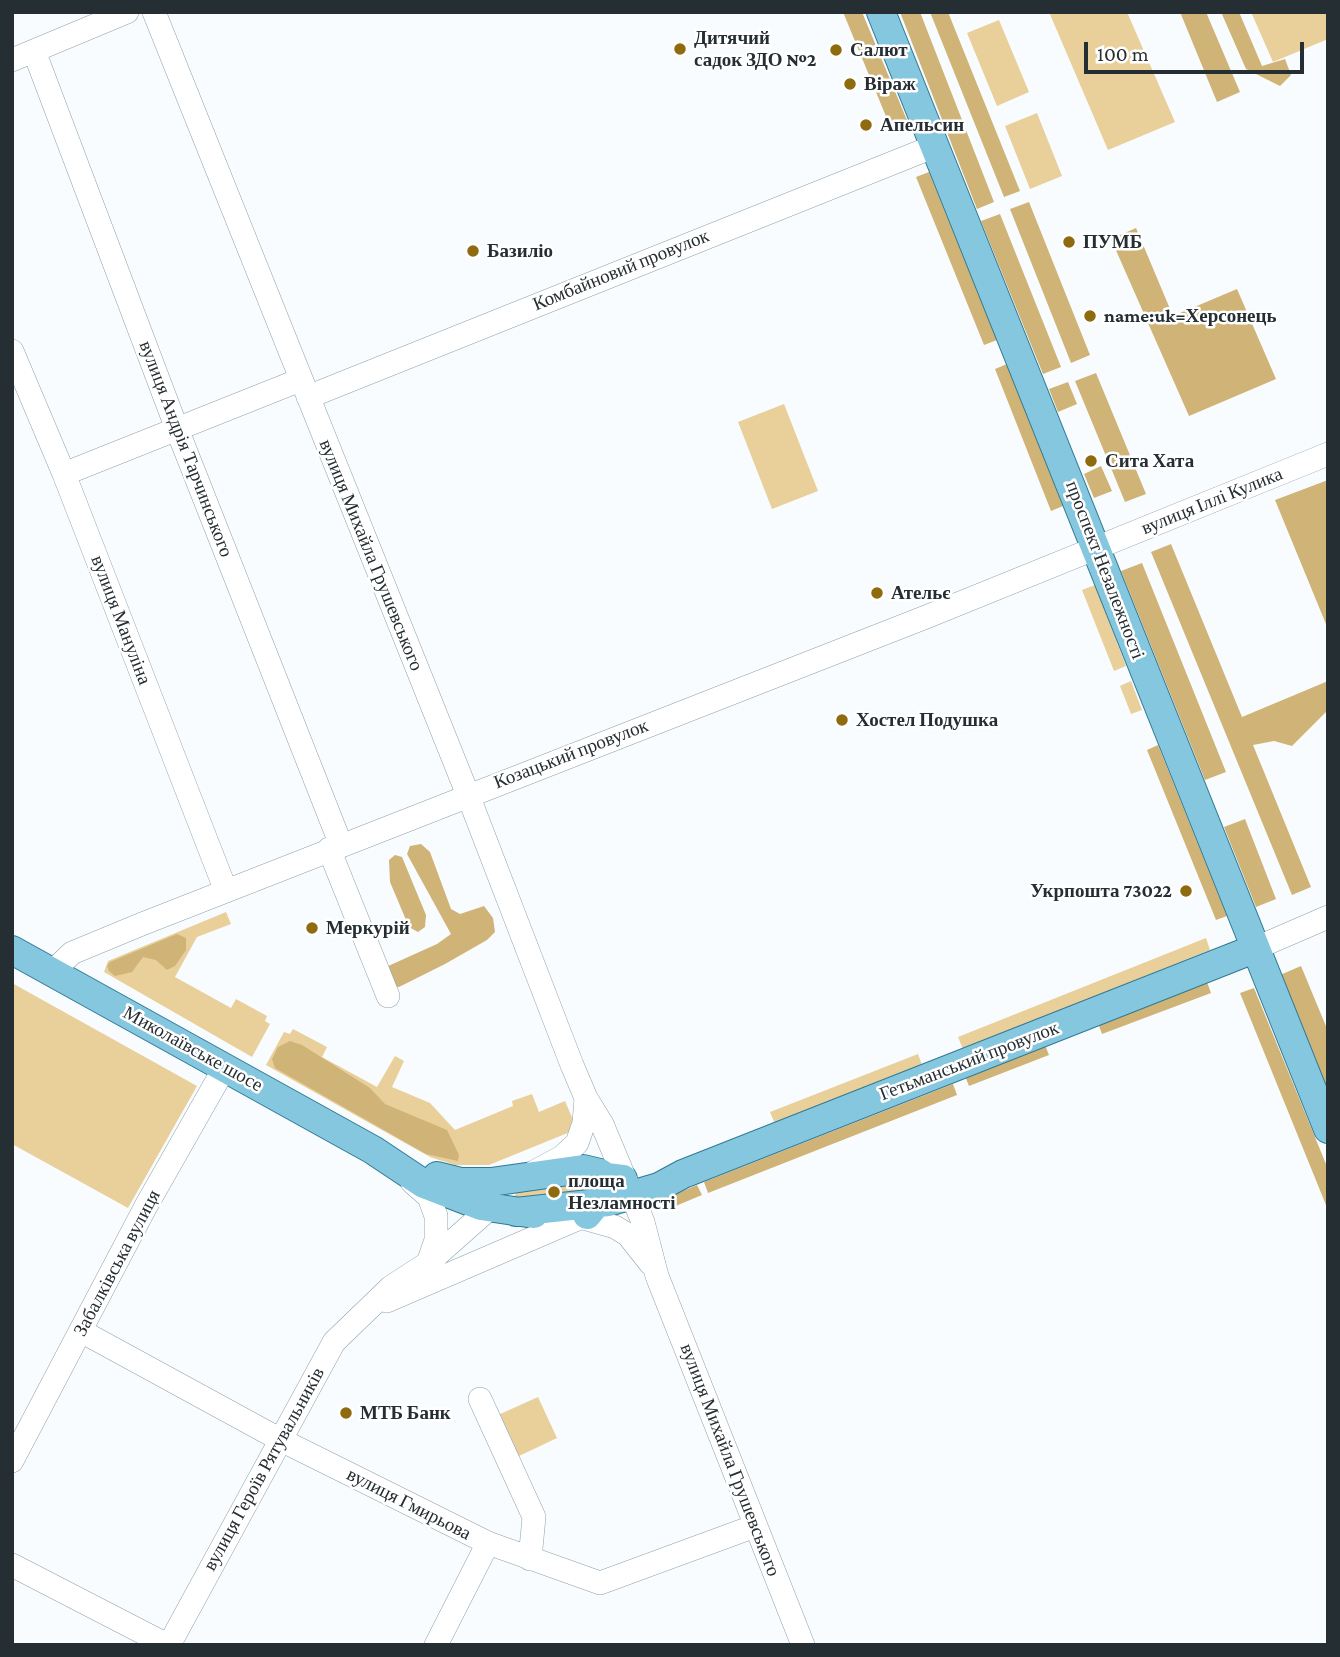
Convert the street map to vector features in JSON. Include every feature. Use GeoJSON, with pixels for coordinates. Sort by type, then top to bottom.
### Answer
{"type":"FeatureCollection","features":[{"type":"Feature","properties":{"kind":"main road","name":"проспект Незалежності"},"geometry":{"type":"LineString","coordinates":[[881,12],[1328,1129]]}},
{"type":"Feature","properties":{"kind":"main road","name":"Гетьманський провулок"},"geometry":{"type":"LineString","coordinates":[[629,1187],[1254,948]]}},
{"type":"Feature","properties":{"kind":"main road","name":"Миколаївське шосе"},"geometry":{"type":"LineString","coordinates":[[12,950],[373,1150]]}},
{"type":"Feature","properties":{"kind":"main road"},"geometry":{"type":"LineString","coordinates":[[373,1150],[447,1180],[475,1183],[509,1198],[583,1169],[600,1172],[629,1187]]}},
{"type":"Feature","properties":{"kind":"main road"},"geometry":{"type":"LineString","coordinates":[[373,1150],[444,1194],[509,1198],[629,1187]]}},
{"type":"Feature","properties":{"kind":"street"},"geometry":{"type":"LineString","coordinates":[[12,60],[127,12]]}},
{"type":"Feature","properties":{"kind":"street","name":"вулиця Михайла Грушевського"},"geometry":{"type":"LineString","coordinates":[[154,12],[468,795],[586,1098]]}},
{"type":"Feature","properties":{"kind":"street","name":"вулиця Андрія Тарчинського"},"geometry":{"type":"LineString","coordinates":[[34,51],[335,847],[388,996]]}},
{"type":"Feature","properties":{"kind":"street","name":"Комбайновий провулок"},"geometry":{"type":"LineString","coordinates":[[64,474],[177,429],[304,388],[935,146]]}},
{"type":"Feature","properties":{"kind":"street","name":"вулиця Мануліна"},"geometry":{"type":"LineString","coordinates":[[12,351],[64,474],[226,891]]}},
{"type":"Feature","properties":{"kind":"street","name":"вулиця Іллі Кулика"},"geometry":{"type":"LineString","coordinates":[[1097,548],[1328,454]]}},
{"type":"Feature","properties":{"kind":"street","name":"Козацький провулок"},"geometry":{"type":"LineString","coordinates":[[52,972],[72,953],[1097,548]]}},
{"type":"Feature","properties":{"kind":"street"},"geometry":{"type":"LineString","coordinates":[[1254,948],[1328,917]]}},
{"type":"Feature","properties":{"kind":"street","name":"Забалківська вулиця"},"geometry":{"type":"LineString","coordinates":[[12,1461],[146,1206],[225,1067]]}},
{"type":"Feature","properties":{"kind":"street"},"geometry":{"type":"LineString","coordinates":[[586,1098],[605,1131],[643,1222],[645,1247]]}},
{"type":"Feature","properties":{"kind":"street"},"geometry":{"type":"LineString","coordinates":[[433,1272],[509,1198],[577,1143],[584,1123],[586,1098]]}},
{"type":"Feature","properties":{"kind":"street"},"geometry":{"type":"LineString","coordinates":[[373,1150],[384,1165],[421,1188],[433,1205],[436,1240],[433,1272]]}},
{"type":"Feature","properties":{"kind":"street"},"geometry":{"type":"LineString","coordinates":[[629,1187],[615,1227],[645,1247]]}},
{"type":"Feature","properties":{"kind":"street"},"geometry":{"type":"LineString","coordinates":[[629,1187],[645,1247]]}},
{"type":"Feature","properties":{"kind":"street"},"geometry":{"type":"LineString","coordinates":[[433,1272],[629,1187]]}},
{"type":"Feature","properties":{"kind":"street","name":"вулиця Михайла Грушевського"},"geometry":{"type":"LineString","coordinates":[[645,1247],[803,1645]]}},
{"type":"Feature","properties":{"kind":"street","name":"вулиця Героїв Рятувальників"},"geometry":{"type":"LineString","coordinates":[[168,1645],[334,1342],[391,1287],[433,1272]]}},
{"type":"Feature","properties":{"kind":"street","name":"вулиця Гмирьова"},"geometry":{"type":"LineString","coordinates":[[80,1331],[279,1439],[488,1543],[600,1583],[755,1526]]}},
{"type":"Feature","properties":{"kind":"street"},"geometry":{"type":"LineString","coordinates":[[480,1399],[534,1517],[530,1559]]}},
{"type":"Feature","properties":{"kind":"street"},"geometry":{"type":"LineString","coordinates":[[436,1645],[488,1543]]}},
{"type":"Feature","properties":{"kind":"street"},"geometry":{"type":"LineString","coordinates":[[12,1565],[168,1645]]}},
{"type":"Feature","properties":{"kind":"shaded area"},"geometry":{"type":"Polygon","coordinates":[[[843,12],[862,12],[909,125],[892,131],[843,12]]]}},
{"type":"Feature","properties":{"kind":"shaded area"},"geometry":{"type":"Polygon","coordinates":[[[900,12],[920,12],[994,202],[977,209],[900,12]]]}},
{"type":"Feature","properties":{"kind":"shaded area"},"geometry":{"type":"Polygon","coordinates":[[[930,12],[948,12],[1020,191],[1004,197],[930,12]]]}},
{"type":"Feature","properties":{"kind":"shaded area"},"geometry":{"type":"Polygon","coordinates":[[[1049,12],[1127,12],[1175,122],[1108,150],[1049,12]]]}},
{"type":"Feature","properties":{"kind":"shaded area"},"geometry":{"type":"Polygon","coordinates":[[[1180,12],[1206,12],[1240,92],[1217,102],[1180,12]]]}},
{"type":"Feature","properties":{"kind":"shaded area"},"geometry":{"type":"Polygon","coordinates":[[[1221,12],[1239,12],[1262,66],[1285,59],[1291,75],[1280,86],[1246,69],[1221,12]]]}},
{"type":"Feature","properties":{"kind":"shaded area"},"geometry":{"type":"Polygon","coordinates":[[[1251,12],[1328,12],[1328,39],[1273,62],[1251,12]]]}},
{"type":"Feature","properties":{"kind":"shaded area"},"geometry":{"type":"Polygon","coordinates":[[[999,20],[1029,92],[997,106],[967,33],[999,20]]]}},
{"type":"Feature","properties":{"kind":"shaded area"},"geometry":{"type":"Polygon","coordinates":[[[1037,113],[1062,176],[1030,189],[1005,126],[1037,113]]]}},
{"type":"Feature","properties":{"kind":"shaded area"},"geometry":{"type":"Polygon","coordinates":[[[929,172],[997,340],[984,345],[916,177],[929,172]]]}},
{"type":"Feature","properties":{"kind":"shaded area"},"geometry":{"type":"Polygon","coordinates":[[[1029,202],[1090,355],[1071,363],[1010,209],[1029,202]]]}},
{"type":"Feature","properties":{"kind":"shaded area"},"geometry":{"type":"Polygon","coordinates":[[[1000,214],[1061,367],[1043,374],[981,221],[1000,214]]]}},
{"type":"Feature","properties":{"kind":"shaded area"},"geometry":{"type":"Polygon","coordinates":[[[1136,228],[1173,316],[1237,289],[1276,379],[1189,416],[1111,239],[1136,228]]]}},
{"type":"Feature","properties":{"kind":"shaded area"},"geometry":{"type":"Polygon","coordinates":[[[1007,364],[1063,506],[1051,511],[995,369],[1007,364]]]}},
{"type":"Feature","properties":{"kind":"shaded area"},"geometry":{"type":"Polygon","coordinates":[[[1096,373],[1146,494],[1125,502],[1075,381],[1096,373]]]}},
{"type":"Feature","properties":{"kind":"shaded area"},"geometry":{"type":"Polygon","coordinates":[[[1068,382],[1077,404],[1058,412],[1049,389],[1068,382]]]}},
{"type":"Feature","properties":{"kind":"shaded area"},"geometry":{"type":"Polygon","coordinates":[[[784,404],[818,491],[772,509],[738,422],[784,404]]]}},
{"type":"Feature","properties":{"kind":"shaded area"},"geometry":{"type":"Polygon","coordinates":[[[1101,466],[1112,491],[1094,498],[1084,474],[1101,466]]]}},
{"type":"Feature","properties":{"kind":"shaded area"},"geometry":{"type":"Polygon","coordinates":[[[1328,480],[1328,629],[1275,500],[1328,480]]]}},
{"type":"Feature","properties":{"kind":"shaded area"},"geometry":{"type":"Polygon","coordinates":[[[1171,544],[1242,717],[1328,681],[1328,710],[1292,746],[1274,741],[1253,745],[1311,887],[1292,895],[1151,552],[1171,544]]]}},
{"type":"Feature","properties":{"kind":"shaded area"},"geometry":{"type":"Polygon","coordinates":[[[1142,563],[1226,772],[1205,780],[1121,571],[1142,563]]]}},
{"type":"Feature","properties":{"kind":"shaded area"},"geometry":{"type":"Polygon","coordinates":[[[1095,585],[1126,666],[1114,671],[1082,590],[1095,585]]]}},
{"type":"Feature","properties":{"kind":"shaded area"},"geometry":{"type":"Polygon","coordinates":[[[1131,681],[1142,710],[1131,714],[1120,686],[1131,681]]]}},
{"type":"Feature","properties":{"kind":"shaded area"},"geometry":{"type":"Polygon","coordinates":[[[1158,745],[1227,916],[1216,920],[1147,750],[1158,745]]]}},
{"type":"Feature","properties":{"kind":"shaded area"},"geometry":{"type":"Polygon","coordinates":[[[1245,819],[1276,899],[1256,907],[1224,827],[1245,819]]]}},
{"type":"Feature","properties":{"kind":"shaded area"},"geometry":{"type":"Polygon","coordinates":[[[421,844],[430,852],[451,909],[460,914],[484,906],[493,918],[495,932],[487,940],[445,964],[399,987],[390,986],[386,967],[437,944],[451,934],[407,854],[410,846],[421,844]]]}},
{"type":"Feature","properties":{"kind":"shaded area"},"geometry":{"type":"Polygon","coordinates":[[[395,855],[402,857],[426,915],[425,927],[418,932],[409,927],[390,882],[389,860],[395,855]]]}},
{"type":"Feature","properties":{"kind":"shaded area"},"geometry":{"type":"Polygon","coordinates":[[[226,912],[231,924],[197,937],[175,977],[231,1008],[236,999],[267,1016],[265,1021],[270,1024],[252,1057],[104,972],[108,961],[226,912]]]}},
{"type":"Feature","properties":{"kind":"shaded area"},"geometry":{"type":"Polygon","coordinates":[[[177,934],[186,938],[186,950],[175,966],[167,970],[156,960],[143,957],[132,972],[115,976],[109,971],[107,966],[110,962],[177,934]]]}},
{"type":"Feature","properties":{"kind":"shaded area"},"geometry":{"type":"Polygon","coordinates":[[[1206,938],[1210,950],[963,1049],[958,1037],[1206,938]]]}},
{"type":"Feature","properties":{"kind":"shaded area"},"geometry":{"type":"Polygon","coordinates":[[[1301,966],[1328,1031],[1328,1090],[1280,975],[1301,966]]]}},
{"type":"Feature","properties":{"kind":"shaded area"},"geometry":{"type":"Polygon","coordinates":[[[1207,982],[1211,993],[1102,1034],[1098,1023],[1207,982]]]}},
{"type":"Feature","properties":{"kind":"shaded area"},"geometry":{"type":"Polygon","coordinates":[[[12,983],[197,1086],[128,1208],[12,1144],[12,983]]]}},
{"type":"Feature","properties":{"kind":"shaded area"},"geometry":{"type":"Polygon","coordinates":[[[1254,988],[1328,1169],[1328,1210],[1240,993],[1254,988]]]}},
{"type":"Feature","properties":{"kind":"shaded area"},"geometry":{"type":"Polygon","coordinates":[[[293,1029],[327,1047],[322,1057],[377,1087],[395,1056],[404,1061],[392,1087],[430,1103],[455,1130],[513,1106],[512,1101],[532,1094],[539,1112],[565,1101],[574,1122],[570,1132],[489,1165],[455,1165],[430,1157],[266,1065],[284,1032],[290,1034],[293,1029]]]}},
{"type":"Feature","properties":{"kind":"shaded area"},"geometry":{"type":"Polygon","coordinates":[[[290,1041],[302,1045],[370,1088],[385,1104],[447,1130],[459,1155],[458,1161],[426,1154],[275,1068],[272,1059],[278,1047],[290,1041]]]}},
{"type":"Feature","properties":{"kind":"shaded area"},"geometry":{"type":"Polygon","coordinates":[[[1045,1045],[1049,1055],[969,1086],[965,1076],[1045,1045]]]}},
{"type":"Feature","properties":{"kind":"shaded area"},"geometry":{"type":"Polygon","coordinates":[[[918,1054],[922,1065],[775,1124],[770,1112],[918,1054]]]}},
{"type":"Feature","properties":{"kind":"shaded area"},"geometry":{"type":"Polygon","coordinates":[[[953,1084],[957,1095],[708,1193],[704,1182],[953,1084]]]}},
{"type":"Feature","properties":{"kind":"shaded area"},"geometry":{"type":"Polygon","coordinates":[[[584,1180],[600,1190],[513,1199],[518,1190],[584,1180]]]}},
{"type":"Feature","properties":{"kind":"shaded area"},"geometry":{"type":"Polygon","coordinates":[[[697,1185],[702,1195],[666,1210],[662,1200],[697,1185]]]}},
{"type":"Feature","properties":{"kind":"shaded area"},"geometry":{"type":"Polygon","coordinates":[[[538,1397],[557,1438],[517,1457],[498,1415],[538,1397]]]}},
{"type":"Feature","properties":{"kind":"place","name":"Дитячий садок ЗДО №2"},"geometry":{"type":"Point","coordinates":[680,49]}},
{"type":"Feature","properties":{"kind":"place","name":"Салют"},"geometry":{"type":"Point","coordinates":[836,50]}},
{"type":"Feature","properties":{"kind":"place","name":"Віраж"},"geometry":{"type":"Point","coordinates":[850,84]}},
{"type":"Feature","properties":{"kind":"place","name":"Апельсин"},"geometry":{"type":"Point","coordinates":[866,125]}},
{"type":"Feature","properties":{"kind":"place","name":"ПУМБ"},"geometry":{"type":"Point","coordinates":[1069,242]}},
{"type":"Feature","properties":{"kind":"place","name":"Базиліо"},"geometry":{"type":"Point","coordinates":[473,251]}},
{"type":"Feature","properties":{"kind":"place","name":"name:uk=Херсонець"},"geometry":{"type":"Point","coordinates":[1090,316]}},
{"type":"Feature","properties":{"kind":"place","name":"Сита Хата"},"geometry":{"type":"Point","coordinates":[1091,461]}},
{"type":"Feature","properties":{"kind":"place","name":"Ательє"},"geometry":{"type":"Point","coordinates":[877,593]}},
{"type":"Feature","properties":{"kind":"place","name":"Хостел Подушка"},"geometry":{"type":"Point","coordinates":[842,720]}},
{"type":"Feature","properties":{"kind":"place","name":"Укрпошта 73022"},"geometry":{"type":"Point","coordinates":[1186,891]}},
{"type":"Feature","properties":{"kind":"place","name":"Меркурій"},"geometry":{"type":"Point","coordinates":[312,928]}},
{"type":"Feature","properties":{"kind":"place","name":"площа Незламності"},"geometry":{"type":"Point","coordinates":[554,1192]}},
{"type":"Feature","properties":{"kind":"place","name":"МТБ Банк"},"geometry":{"type":"Point","coordinates":[346,1413]}}]}
